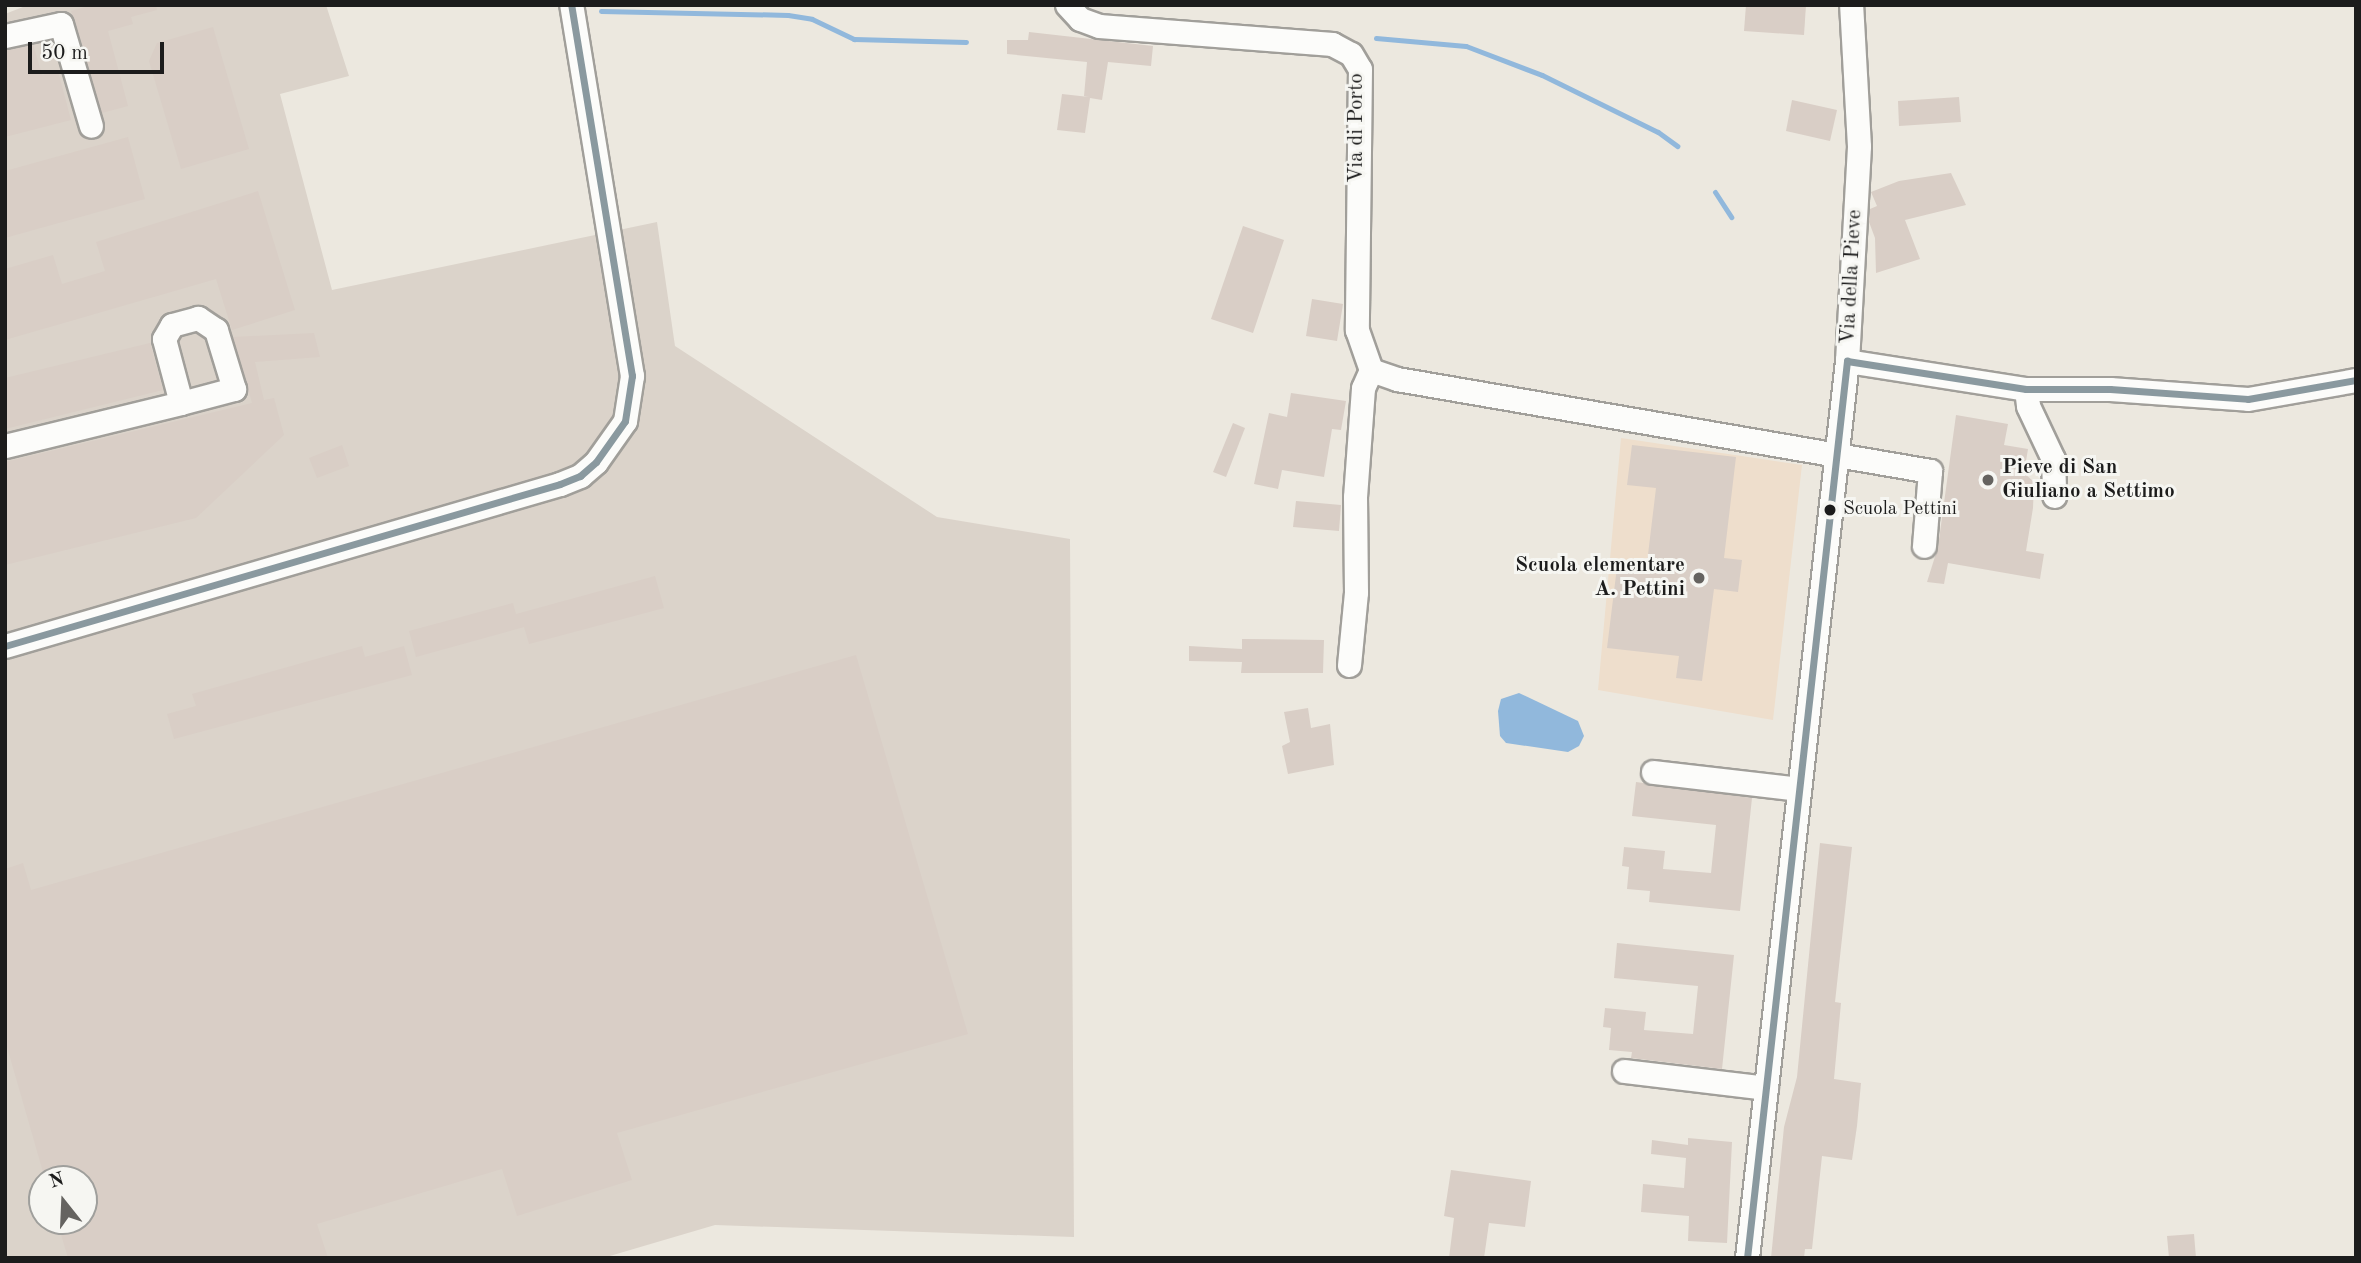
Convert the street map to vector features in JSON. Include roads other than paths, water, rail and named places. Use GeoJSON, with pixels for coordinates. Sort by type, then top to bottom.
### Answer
{"type":"FeatureCollection","features":[{"type":"Feature","properties":{"kind":"street"},"geometry":{"type":"LineString","coordinates":[[5,646],[560,484],[580,476],[596,462],[625,421],[632,376],[571,5]]}},
{"type":"Feature","properties":{"kind":"street","name":"Via di Porto"},"geometry":{"type":"LineString","coordinates":[[1067,5],[1080,19],[1099,26],[1332,44],[1351,54],[1360,69],[1357,330],[1371,370]]}},
{"type":"Feature","properties":{"kind":"street","name":"Via della Pieve"},"geometry":{"type":"LineString","coordinates":[[1747,1258],[1847,361],[1859,146],[1851,5]]}},
{"type":"Feature","properties":{"kind":"street"},"geometry":{"type":"LineString","coordinates":[[5,36],[61,24],[91,126]]}},
{"type":"Feature","properties":{"kind":"street"},"geometry":{"type":"LineString","coordinates":[[1847,361],[2026,389],[2110,388],[2248,399],[2356,380]]}},
{"type":"Feature","properties":{"kind":"street"},"geometry":{"type":"LineString","coordinates":[[1349,665],[1356,592],[1355,497],[1363,388],[1371,370],[1397,379],[1930,471],[1924,546]]}},
{"type":"Feature","properties":{"kind":"street"},"geometry":{"type":"LineString","coordinates":[[2026,389],[2028,406],[2053,459],[2054,496]]}},
{"type":"Feature","properties":{"kind":"street"},"geometry":{"type":"LineString","coordinates":[[5,446],[181,403]]}},
{"type":"Feature","properties":{"kind":"street"},"geometry":{"type":"LineString","coordinates":[[1653,772],[1799,789]]}},
{"type":"Feature","properties":{"kind":"street"},"geometry":{"type":"LineString","coordinates":[[1624,1071],[1766,1088]]}},
{"type":"Feature","properties":{"kind":"water"},"geometry":{"type":"Polygon","coordinates":[[[1519,693],[1578,721],[1584,736],[1579,746],[1568,752],[1506,743],[1500,736],[1498,711],[1501,699],[1519,693]]]}},
{"type":"Feature","properties":{"kind":"waterway"},"geometry":{"type":"LineString","coordinates":[[601,11],[788,15],[812,19],[854,39],[966,42]]}},
{"type":"Feature","properties":{"kind":"waterway"},"geometry":{"type":"LineString","coordinates":[[1376,38],[1466,46],[1542,75],[1658,132],[1677,146]]}},
{"type":"Feature","properties":{"kind":"waterway"},"geometry":{"type":"LineString","coordinates":[[1715,192],[1731,217]]}},
{"type":"Feature","properties":{"kind":"place","name":"Pieve di San Giuliano a Settimo"},"geometry":{"type":"Point","coordinates":[1988,480]}},
{"type":"Feature","properties":{"kind":"place","name":"Scuola Pettini"},"geometry":{"type":"Point","coordinates":[1830,510]}},
{"type":"Feature","properties":{"kind":"place","name":"Scuola elementare A. Pettini"},"geometry":{"type":"Point","coordinates":[1699,578]}}]}
